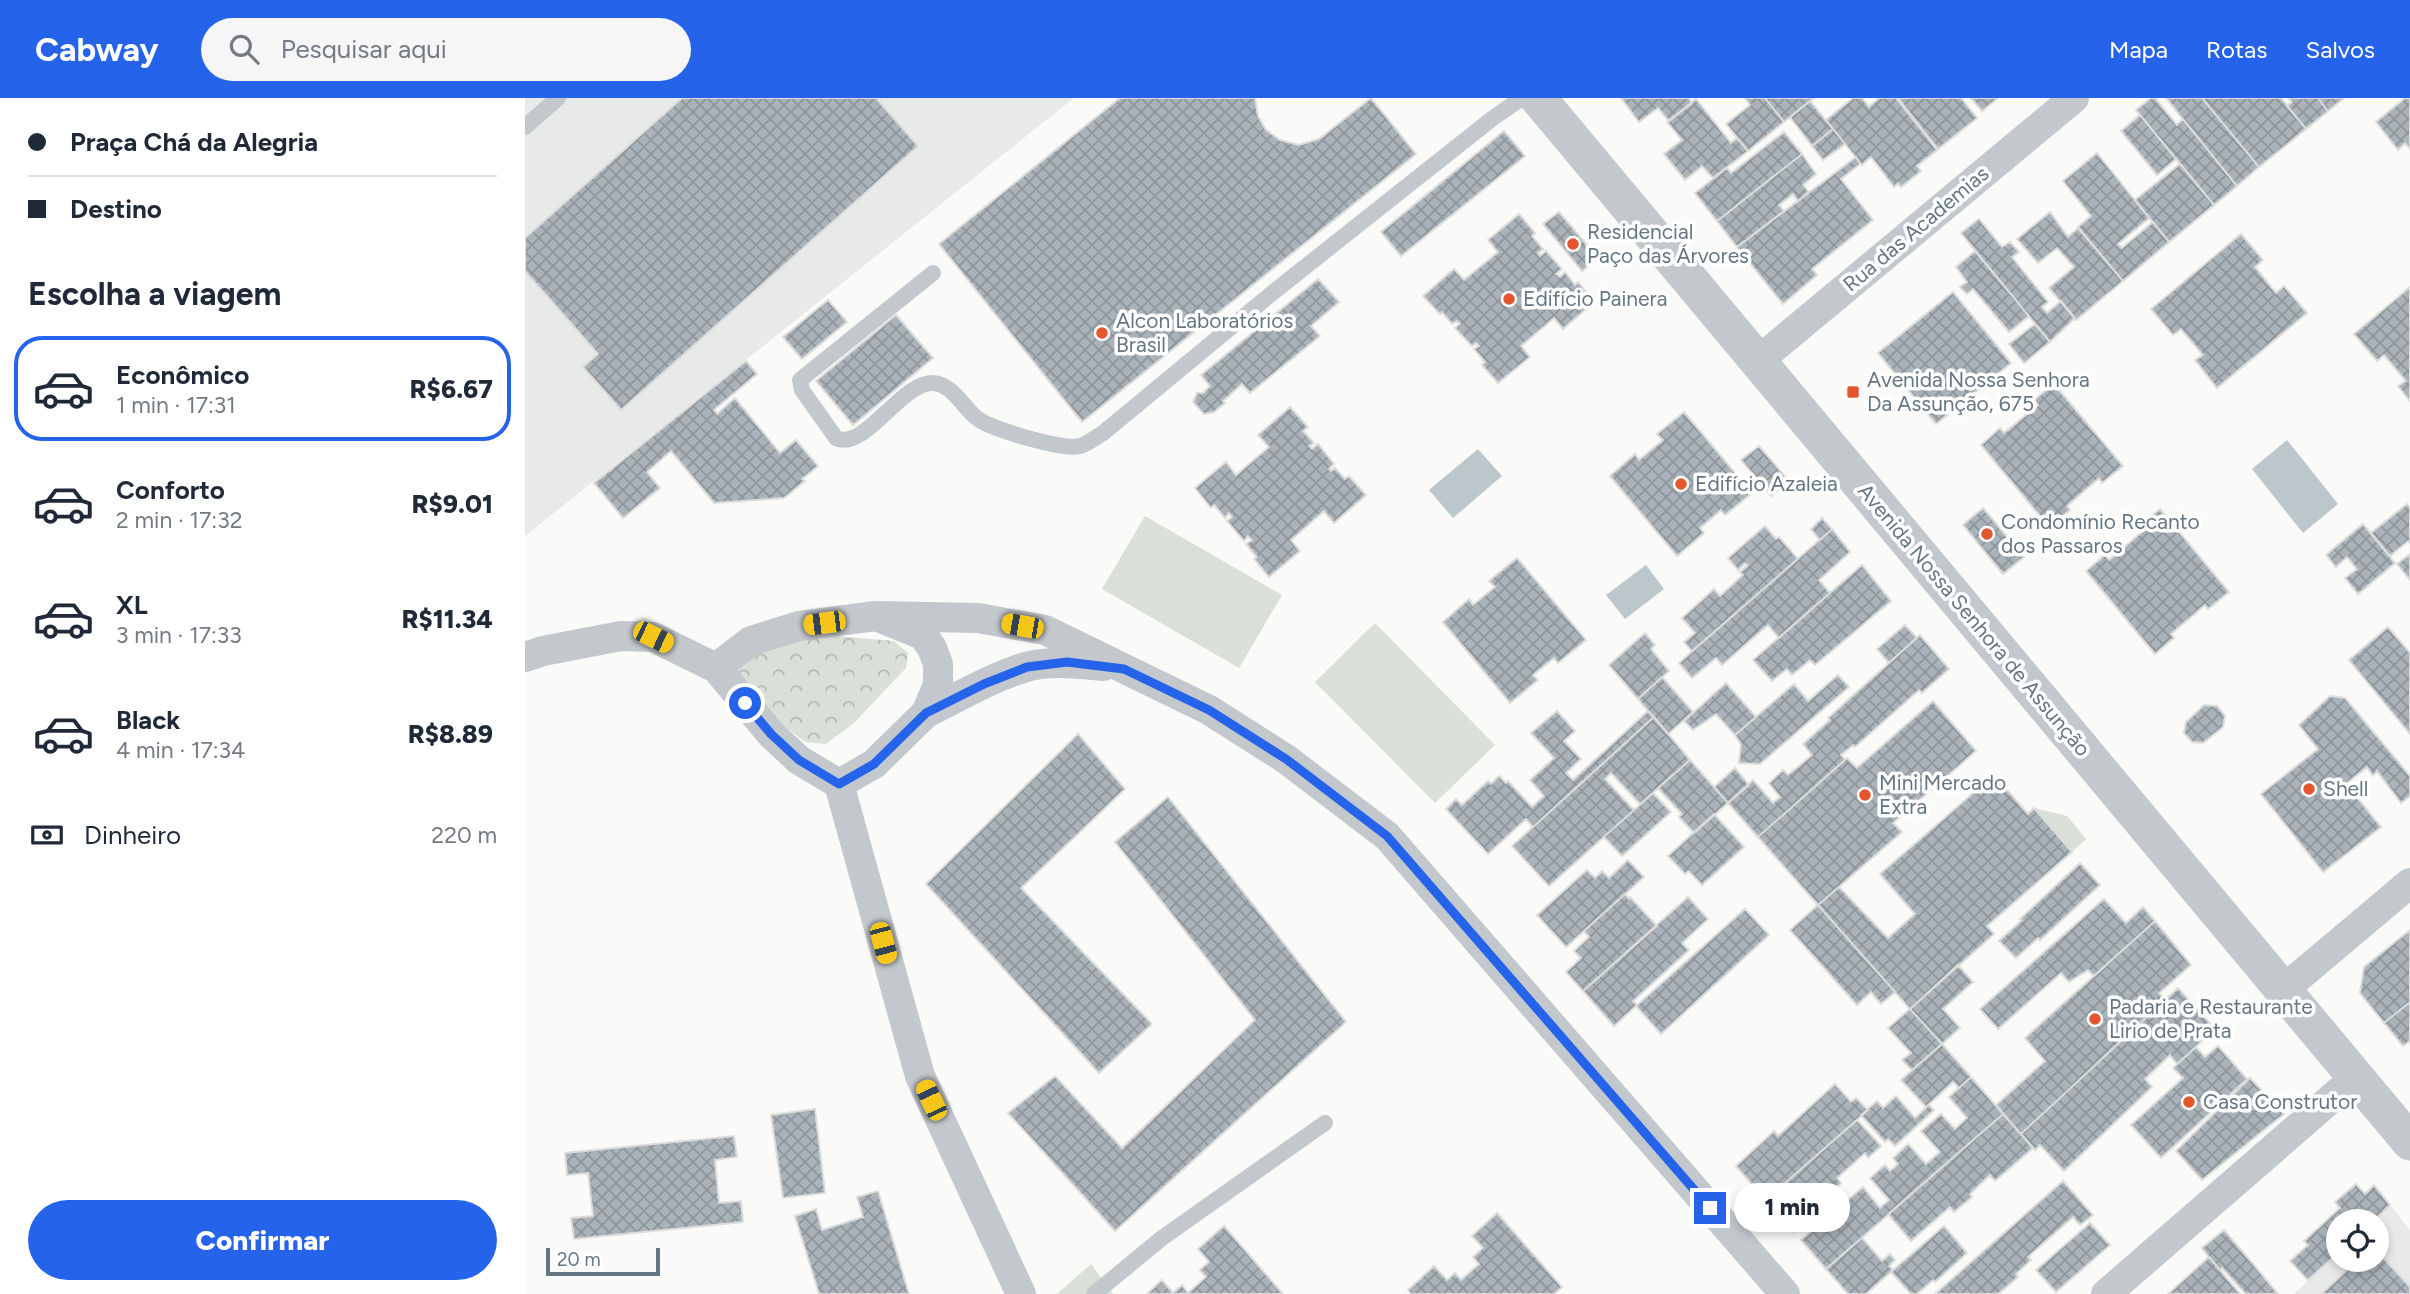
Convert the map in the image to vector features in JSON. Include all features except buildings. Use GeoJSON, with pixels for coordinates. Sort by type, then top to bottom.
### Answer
{"type":"FeatureCollection","features":[{"type":"Feature","properties":{"kind":"street","name":"Avenida Nossa Senhora de Assunção"},"geometry":{"type":"LineString","coordinates":[[1538,98],[2410,1142]]}},
{"type":"Feature","properties":{"kind":"street","name":"Rua das Academias"},"geometry":{"type":"LineString","coordinates":[[1758,361],[2074,98]]}},
{"type":"Feature","properties":{"kind":"street"},"geometry":{"type":"LineString","coordinates":[[876,617],[923,635],[932,648],[938,664],[938,685],[926,713]]}},
{"type":"Feature","properties":{"kind":"street"},"geometry":{"type":"LineString","coordinates":[[716,668],[751,641],[799,626],[876,617],[978,618],[1045,630],[1209,710],[1286,759],[1387,836],[1785,1294]]}},
{"type":"Feature","properties":{"kind":"street"},"geometry":{"type":"LineString","coordinates":[[525,657],[621,636],[653,637],[716,668],[771,734],[799,760],[839,784],[920,1076],[1021,1294]]}},
{"type":"Feature","properties":{"kind":"street"},"geometry":{"type":"LineString","coordinates":[[839,784],[874,764],[926,713],[984,684],[1027,667],[1067,662],[1124,669]]}},
{"type":"Feature","properties":{"kind":"street"},"geometry":{"type":"LineString","coordinates":[[2283,990],[2410,883]]}},
{"type":"Feature","properties":{"kind":"street"},"geometry":{"type":"LineString","coordinates":[[2106,1294],[2356,1077]]}},
{"type":"Feature","properties":{"kind":"lane"},"geometry":{"type":"LineString","coordinates":[[525,127],[558,98]]}},
{"type":"Feature","properties":{"kind":"lane"},"geometry":{"type":"LineString","coordinates":[[933,273],[800,380],[802,390],[837,438],[844,442],[853,440],[921,386],[934,383],[948,388],[979,420],[1053,446],[1079,447],[1103,433],[1276,290],[1522,98]]}},
{"type":"Feature","properties":{"kind":"lane"},"geometry":{"type":"LineString","coordinates":[[1094,1294],[1162,1238],[1325,1123]]}},
{"type":"Feature","properties":{"kind":"shaded area"},"geometry":{"type":"Polygon","coordinates":[[[525,98],[1074,98],[525,536],[525,98]]]}},
{"type":"Feature","properties":{"kind":"shaded area"},"geometry":{"type":"Polygon","coordinates":[[[2287,440],[2338,504],[2303,533],[2252,469],[2287,440]]]}},
{"type":"Feature","properties":{"kind":"shaded area"},"geometry":{"type":"Polygon","coordinates":[[[1478,449],[1502,476],[1453,518],[1429,490],[1478,449]]]}},
{"type":"Feature","properties":{"kind":"shaded area"},"geometry":{"type":"Polygon","coordinates":[[[1646,565],[1664,589],[1625,619],[1606,595],[1646,565]]]}},
{"type":"Feature","properties":{"kind":"shaded area"},"geometry":{"type":"Polygon","coordinates":[[[2390,1205],[2410,1230],[2410,1294],[2294,1294],[2326,1264],[2326,1272],[2389,1272],[2389,1209],[2386,1209],[2390,1205]]]}},
{"type":"Feature","properties":{"kind":"green space"},"geometry":{"type":"Polygon","coordinates":[[[1145,516],[1282,595],[1239,668],[1102,589],[1145,516]]]}},
{"type":"Feature","properties":{"kind":"green space"},"geometry":{"type":"Polygon","coordinates":[[[1375,623],[1495,745],[1435,803],[1315,682],[1375,623]]]}},
{"type":"Feature","properties":{"kind":"green space"},"geometry":{"type":"Polygon","coordinates":[[[803,633],[894,641],[908,653],[906,668],[854,723],[826,744],[805,742],[783,725],[750,694],[732,665],[803,633]]]}},
{"type":"Feature","properties":{"kind":"green space"},"geometry":{"type":"Polygon","coordinates":[[[2034,808],[2067,816],[2086,839],[2072,852],[2034,808]]]}},
{"type":"Feature","properties":{"kind":"green space"},"geometry":{"type":"Polygon","coordinates":[[[1091,1264],[1113,1294],[1057,1294],[1091,1264]]]}},
{"type":"Feature","properties":{"kind":"place","name":"Residencial Paço das Árvores"},"geometry":{"type":"Point","coordinates":[1573,244]}},
{"type":"Feature","properties":{"kind":"place","name":"Edifício Painera"},"geometry":{"type":"Point","coordinates":[1509,299]}},
{"type":"Feature","properties":{"kind":"place","name":"Alcon Laboratórios Brasil"},"geometry":{"type":"Point","coordinates":[1102,333]}},
{"type":"Feature","properties":{"kind":"place","name":"Avenida Nossa Senhora Da Assunção, 675"},"geometry":{"type":"Point","coordinates":[1853,392]}},
{"type":"Feature","properties":{"kind":"place","name":"Edifício Azaleia"},"geometry":{"type":"Point","coordinates":[1681,484]}},
{"type":"Feature","properties":{"kind":"place","name":"Condomínio Recanto dos Passaros"},"geometry":{"type":"Point","coordinates":[1987,534]}},
{"type":"Feature","properties":{"kind":"place","name":"Shell"},"geometry":{"type":"Point","coordinates":[2309,789]}},
{"type":"Feature","properties":{"kind":"place","name":"Mini Mercado Extra"},"geometry":{"type":"Point","coordinates":[1865,795]}},
{"type":"Feature","properties":{"kind":"place","name":"Padaria e Restaurante Lirio de Prata"},"geometry":{"type":"Point","coordinates":[2095,1019]}},
{"type":"Feature","properties":{"kind":"place","name":"Casa Construtor"},"geometry":{"type":"Point","coordinates":[2189,1102]}},
{"type":"Feature","properties":{"kind":"route"},"geometry":{"type":"LineString","coordinates":[[745,703],[771,734],[799,760],[839,784],[874,764],[926,713],[984,684],[1027,667],[1067,662],[1124,669],[1209,710],[1286,759],[1387,836],[1710,1208]]}}]}
